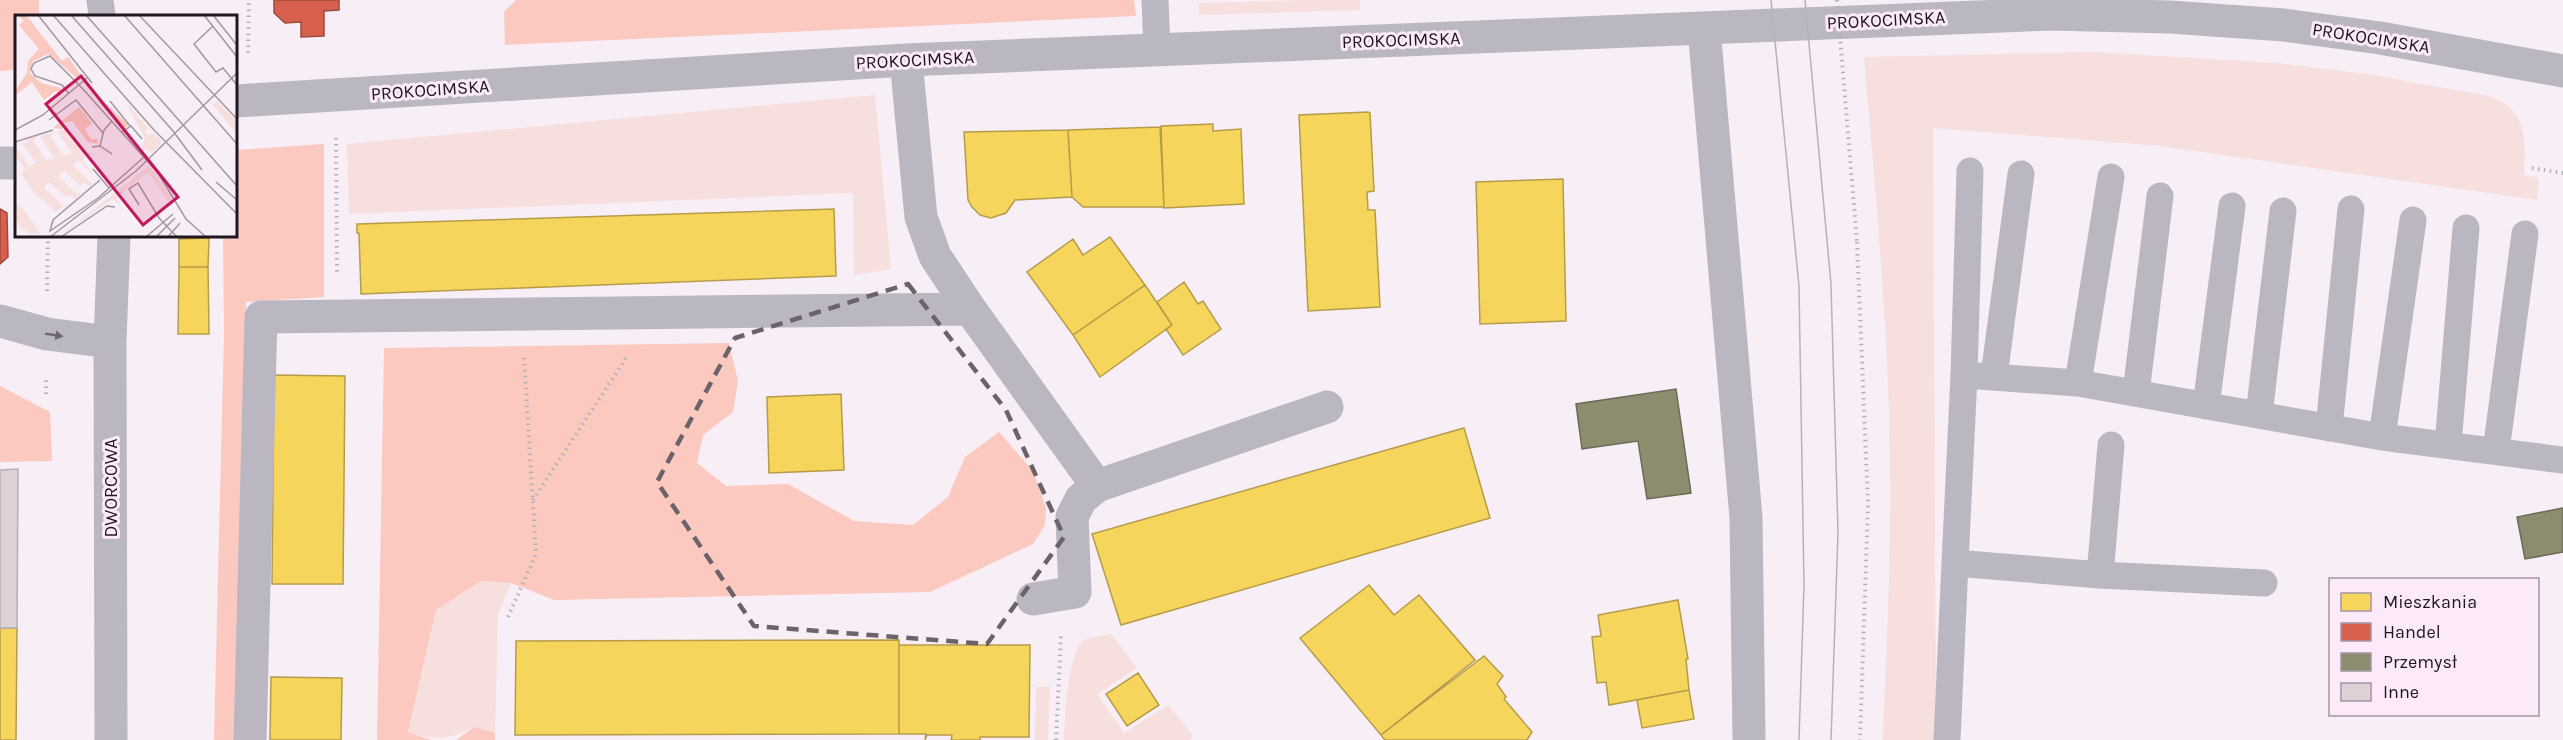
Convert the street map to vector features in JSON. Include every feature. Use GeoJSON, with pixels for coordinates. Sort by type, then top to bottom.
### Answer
{"type":"FeatureCollection","features":[{"type":"Feature","properties":{"kind":"street","name":"PROKOCIMSKA"},"geometry":{"type":"LineString","coordinates":[[237,101],[906,60],[2051,14],[2170,17],[2284,25],[2359,35],[2563,71]]}},
{"type":"Feature","properties":{"kind":"street"},"geometry":{"type":"LineString","coordinates":[[1704,28],[1746,518],[1749,740]]}},
{"type":"Feature","properties":{"kind":"street"},"geometry":{"type":"LineString","coordinates":[[906,60],[921,217],[935,256],[970,309],[1097,486]]}},
{"type":"Feature","properties":{"kind":"street","name":"DWORCOWA"},"geometry":{"type":"LineString","coordinates":[[111,740],[110,342],[114,237]]}},
{"type":"Feature","properties":{"kind":"street"},"geometry":{"type":"LineString","coordinates":[[250,740],[261,317],[970,309]]}},
{"type":"Feature","properties":{"kind":"street"},"geometry":{"type":"LineString","coordinates":[[0,321],[47,334],[110,342]]}},
{"type":"Feature","properties":{"kind":"street"},"geometry":{"type":"LineString","coordinates":[[1034,599],[1075,592],[1072,517],[1081,499],[1097,486],[1328,407]]}},
{"type":"Feature","properties":{"kind":"lane"},"geometry":{"type":"LineString","coordinates":[[100,0],[102,15]]}},
{"type":"Feature","properties":{"kind":"lane"},"geometry":{"type":"LineString","coordinates":[[1155,0],[1157,50]]}},
{"type":"Feature","properties":{"kind":"lane"},"geometry":{"type":"LineString","coordinates":[[1947,740],[1964,375],[1970,171]]}},
{"type":"Feature","properties":{"kind":"lane"},"geometry":{"type":"LineString","coordinates":[[1994,376],[2021,174]]}},
{"type":"Feature","properties":{"kind":"lane"},"geometry":{"type":"LineString","coordinates":[[2078,383],[2111,177]]}},
{"type":"Feature","properties":{"kind":"lane"},"geometry":{"type":"LineString","coordinates":[[2136,393],[2160,196]]}},
{"type":"Feature","properties":{"kind":"lane"},"geometry":{"type":"LineString","coordinates":[[2206,406],[2232,206]]}},
{"type":"Feature","properties":{"kind":"lane"},"geometry":{"type":"LineString","coordinates":[[2329,428],[2351,209]]}},
{"type":"Feature","properties":{"kind":"lane"},"geometry":{"type":"LineString","coordinates":[[2259,415],[2283,211]]}},
{"type":"Feature","properties":{"kind":"lane"},"geometry":{"type":"LineString","coordinates":[[2382,437],[2413,220]]}},
{"type":"Feature","properties":{"kind":"lane"},"geometry":{"type":"LineString","coordinates":[[2448,445],[2466,228]]}},
{"type":"Feature","properties":{"kind":"lane"},"geometry":{"type":"LineString","coordinates":[[2496,451],[2525,234]]}},
{"type":"Feature","properties":{"kind":"lane"},"geometry":{"type":"LineString","coordinates":[[1964,375],[2078,383],[2382,437],[2563,460]]}},
{"type":"Feature","properties":{"kind":"lane"},"geometry":{"type":"LineString","coordinates":[[2100,575],[2111,445]]}},
{"type":"Feature","properties":{"kind":"lane"},"geometry":{"type":"LineString","coordinates":[[1955,562],[2100,575],[2264,583]]}},
{"type":"Feature","properties":{"kind":"path"},"geometry":{"type":"LineString","coordinates":[[248,53],[249,0]]}},
{"type":"Feature","properties":{"kind":"path"},"geometry":{"type":"LineString","coordinates":[[1837,0],[1857,242],[1868,504],[1860,740]]}},
{"type":"Feature","properties":{"kind":"path"},"geometry":{"type":"LineString","coordinates":[[336,128],[338,316]]}},
{"type":"Feature","properties":{"kind":"path"},"geometry":{"type":"LineString","coordinates":[[2532,168],[2563,173]]}},
{"type":"Feature","properties":{"kind":"path"},"geometry":{"type":"LineString","coordinates":[[533,500],[657,312]]}},
{"type":"Feature","properties":{"kind":"path"},"geometry":{"type":"LineString","coordinates":[[508,616],[536,554],[521,314]]}},
{"type":"Feature","properties":{"kind":"path"},"geometry":{"type":"LineString","coordinates":[[1056,740],[1061,631]]}},
{"type":"Feature","properties":{"kind":"highlighted area"},"geometry":{"type":"Polygon","coordinates":[[[908,284],[1006,410],[1064,537],[987,644],[754,626],[657,482],[735,338],[908,284]]]}},
{"type":"Feature","properties":{"kind":"shaded area"},"geometry":{"type":"Polygon","coordinates":[[[0,0],[39,0],[39,15],[15,15],[15,70],[0,71],[0,0]]]}},
{"type":"Feature","properties":{"kind":"shaded area"},"geometry":{"type":"Polygon","coordinates":[[[516,0],[1134,0],[1136,16],[505,45],[504,12],[516,0]]]}},
{"type":"Feature","properties":{"kind":"shaded area"},"geometry":{"type":"Polygon","coordinates":[[[1360,0],[1360,10],[1199,15],[1199,3],[1360,0]]]}},
{"type":"Feature","properties":{"kind":"shaded area"},"geometry":{"type":"Polygon","coordinates":[[[2094,52],[2277,63],[2367,74],[2489,96],[2502,102],[2518,118],[2524,138],[2524,175],[2539,178],[2537,200],[2161,146],[1933,128],[1936,740],[1883,740],[1890,545],[1889,402],[1883,287],[1864,57],[2094,52]]]}},
{"type":"Feature","properties":{"kind":"shaded area"},"geometry":{"type":"Polygon","coordinates":[[[875,95],[891,269],[854,275],[853,193],[349,214],[347,144],[875,95]]]}},
{"type":"Feature","properties":{"kind":"shaded area"},"geometry":{"type":"Polygon","coordinates":[[[324,144],[324,297],[246,302],[239,740],[214,740],[224,334],[223,237],[237,237],[237,150],[324,144]]]}},
{"type":"Feature","properties":{"kind":"shaded area"},"geometry":{"type":"Polygon","coordinates":[[[729,343],[738,381],[733,412],[703,435],[697,463],[726,486],[788,484],[854,521],[913,525],[948,497],[965,457],[999,432],[1033,471],[1046,508],[1045,525],[1033,544],[930,592],[554,600],[511,583],[481,581],[436,610],[408,732],[431,740],[377,740],[384,348],[729,343]]]}},
{"type":"Feature","properties":{"kind":"shaded area"},"geometry":{"type":"Polygon","coordinates":[[[0,386],[50,412],[52,461],[0,462],[0,386]]]}},
{"type":"Feature","properties":{"kind":"shaded area"},"geometry":{"type":"Polygon","coordinates":[[[481,581],[511,583],[498,615],[495,733],[474,727],[442,738],[408,733],[436,610],[481,581]]]}},
{"type":"Feature","properties":{"kind":"shaded area"},"geometry":{"type":"Polygon","coordinates":[[[1111,634],[1137,668],[1097,694],[1124,733],[1168,705],[1193,736],[1190,740],[1064,740],[1070,672],[1078,647],[1084,640],[1111,634]]]}},
{"type":"Feature","properties":{"kind":"shaded area"},"geometry":{"type":"Polygon","coordinates":[[[1050,686],[1048,740],[1035,740],[1036,687],[1050,686]]]}},
{"type":"Feature","properties":{"kind":"shaded area"},"geometry":{"type":"Polygon","coordinates":[[[474,727],[495,733],[495,740],[456,740],[474,727]]]}},
{"type":"Feature","properties":{"kind":"building: Mieszkania"},"geometry":{"type":"Polygon","coordinates":[[[1370,113],[1374,191],[1367,192],[1368,210],[1375,210],[1380,307],[1308,311],[1299,115],[1370,113]]]}},
{"type":"Feature","properties":{"kind":"building: Mieszkania"},"geometry":{"type":"Polygon","coordinates":[[[1213,124],[1213,131],[1241,129],[1244,204],[1164,208],[1161,126],[1213,124]]]}},
{"type":"Feature","properties":{"kind":"building: Mieszkania"},"geometry":{"type":"Polygon","coordinates":[[[1160,127],[1164,207],[1083,207],[1072,197],[1068,130],[1160,127]]]}},
{"type":"Feature","properties":{"kind":"building: Mieszkania"},"geometry":{"type":"Polygon","coordinates":[[[1068,130],[1072,197],[1015,200],[1006,213],[991,218],[980,215],[972,207],[968,200],[964,132],[1068,130]]]}},
{"type":"Feature","properties":{"kind":"building: Mieszkania"},"geometry":{"type":"Polygon","coordinates":[[[1563,179],[1566,321],[1480,324],[1476,182],[1563,179]]]}},
{"type":"Feature","properties":{"kind":"building: Mieszkania"},"geometry":{"type":"Polygon","coordinates":[[[834,209],[836,276],[361,294],[357,224],[834,209]]]}},
{"type":"Feature","properties":{"kind":"building: Mieszkania"},"geometry":{"type":"Polygon","coordinates":[[[1110,237],[1145,285],[1073,335],[1027,272],[1073,239],[1083,255],[1110,237]]]}},
{"type":"Feature","properties":{"kind":"building: Mieszkania"},"geometry":{"type":"Polygon","coordinates":[[[209,238],[208,267],[179,267],[179,239],[209,238]]]}},
{"type":"Feature","properties":{"kind":"building: Mieszkania"},"geometry":{"type":"Polygon","coordinates":[[[179,267],[208,267],[209,334],[178,334],[179,267]]]}},
{"type":"Feature","properties":{"kind":"building: Mieszkania"},"geometry":{"type":"Polygon","coordinates":[[[1184,282],[1198,304],[1203,301],[1221,329],[1183,355],[1166,329],[1172,325],[1157,302],[1184,282]]]}},
{"type":"Feature","properties":{"kind":"building: Mieszkania"},"geometry":{"type":"Polygon","coordinates":[[[1145,285],[1172,325],[1100,377],[1073,335],[1145,285]]]}},
{"type":"Feature","properties":{"kind":"building: Mieszkania"},"geometry":{"type":"Polygon","coordinates":[[[274,375],[345,376],[343,584],[272,584],[274,375]]]}},
{"type":"Feature","properties":{"kind":"building: Mieszkania"},"geometry":{"type":"Polygon","coordinates":[[[841,394],[844,470],[769,473],[767,397],[841,394]]]}},
{"type":"Feature","properties":{"kind":"building: Mieszkania"},"geometry":{"type":"Polygon","coordinates":[[[1464,428],[1490,518],[1121,625],[1092,534],[1464,428]]]}},
{"type":"Feature","properties":{"kind":"building: Mieszkania"},"geometry":{"type":"Polygon","coordinates":[[[1369,585],[1394,615],[1419,595],[1475,660],[1381,735],[1300,638],[1369,585]]]}},
{"type":"Feature","properties":{"kind":"building: Mieszkania"},"geometry":{"type":"Polygon","coordinates":[[[1678,600],[1688,659],[1686,659],[1689,690],[1609,705],[1606,682],[1597,683],[1592,637],[1601,636],[1598,615],[1678,600]]]}},
{"type":"Feature","properties":{"kind":"building: Mieszkania"},"geometry":{"type":"Polygon","coordinates":[[[0,628],[17,628],[16,740],[0,740],[0,628]]]}},
{"type":"Feature","properties":{"kind":"building: Mieszkania"},"geometry":{"type":"Polygon","coordinates":[[[899,640],[899,734],[515,735],[516,641],[899,640]]]}},
{"type":"Feature","properties":{"kind":"building: Mieszkania"},"geometry":{"type":"Polygon","coordinates":[[[899,645],[1030,645],[1029,737],[980,737],[980,740],[951,740],[952,735],[927,735],[925,740],[926,734],[899,734],[899,645]]]}},
{"type":"Feature","properties":{"kind":"building: Mieszkania"},"geometry":{"type":"Polygon","coordinates":[[[1484,656],[1503,676],[1497,684],[1506,697],[1504,699],[1532,732],[1527,740],[1385,740],[1381,735],[1484,656]]]}},
{"type":"Feature","properties":{"kind":"building: Mieszkania"},"geometry":{"type":"Polygon","coordinates":[[[1138,673],[1159,705],[1127,726],[1106,694],[1138,673]]]}},
{"type":"Feature","properties":{"kind":"building: Mieszkania"},"geometry":{"type":"Polygon","coordinates":[[[271,677],[342,678],[341,740],[270,740],[271,677]]]}},
{"type":"Feature","properties":{"kind":"building: Mieszkania"},"geometry":{"type":"Polygon","coordinates":[[[1689,690],[1694,719],[1642,728],[1637,700],[1689,690]]]}},
{"type":"Feature","properties":{"kind":"building: Handel"},"geometry":{"type":"Polygon","coordinates":[[[274,0],[339,0],[339,10],[324,11],[324,36],[301,37],[301,22],[285,23],[274,13],[274,0]]]}},
{"type":"Feature","properties":{"kind":"building: Handel"},"geometry":{"type":"Polygon","coordinates":[[[0,209],[7,213],[8,257],[0,264],[0,209]]]}},
{"type":"Feature","properties":{"kind":"building: Przemysł"},"geometry":{"type":"Polygon","coordinates":[[[1676,389],[1691,493],[1647,499],[1638,441],[1582,449],[1576,404],[1676,389]]]}},
{"type":"Feature","properties":{"kind":"building: Przemysł"},"geometry":{"type":"Polygon","coordinates":[[[2563,508],[2563,552],[2525,559],[2517,517],[2563,508]]]}},
{"type":"Feature","properties":{"kind":"building: Inne"},"geometry":{"type":"Polygon","coordinates":[[[18,469],[17,628],[0,628],[0,470],[18,469]]]}},
{"type":"Feature","properties":{"kind":"tram line"},"geometry":{"type":"LineString","coordinates":[[1771,0],[1799,286],[1804,585],[1799,740]]}},
{"type":"Feature","properties":{"kind":"tram line"},"geometry":{"type":"LineString","coordinates":[[1805,0],[1831,284],[1838,532],[1831,740]]}}]}
